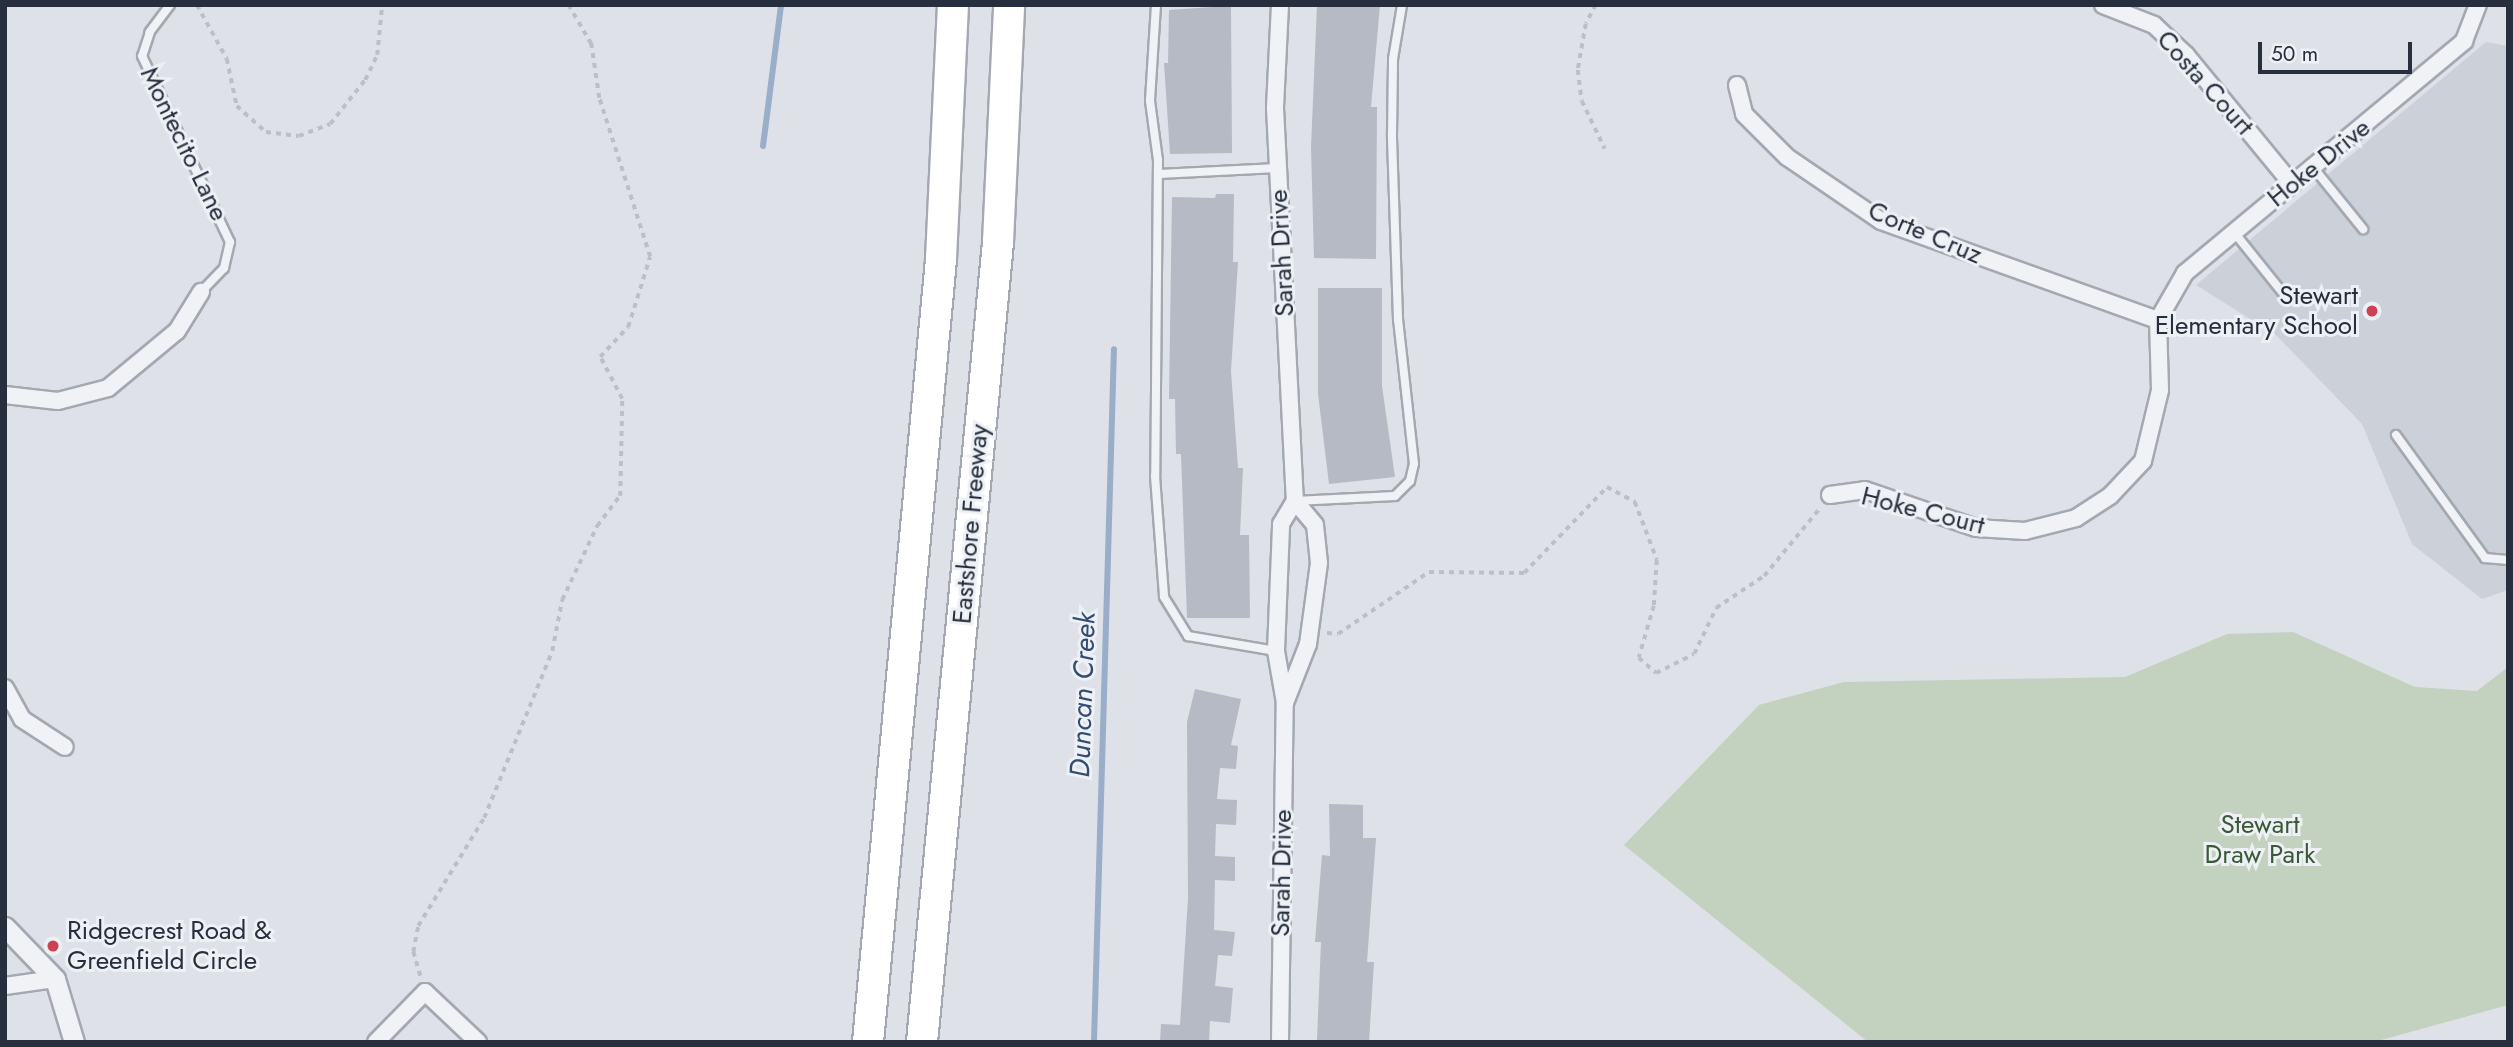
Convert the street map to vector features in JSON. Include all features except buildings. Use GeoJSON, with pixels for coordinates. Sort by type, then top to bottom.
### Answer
{"type":"FeatureCollection","features":[{"type":"Feature","properties":{"kind":"highway","name":"Eastshore Freeway"},"geometry":{"type":"LineString","coordinates":[[868,1042],[941,259],[953,5]]}},
{"type":"Feature","properties":{"kind":"highway","name":"Eastshore Freeway"},"geometry":{"type":"LineString","coordinates":[[922,1042],[998,242],[1009,5]]}},
{"type":"Feature","properties":{"kind":"street","name":"Sarah Drive"},"geometry":{"type":"LineString","coordinates":[[1280,5],[1278,168],[1295,501],[1281,524],[1276,651],[1285,704],[1280,1042]]}},
{"type":"Feature","properties":{"kind":"street","name":"Costa Court"},"geometry":{"type":"LineString","coordinates":[[2103,5],[2154,25],[2186,55],[2292,184]]}},
{"type":"Feature","properties":{"kind":"street","name":"Hoke Drive"},"geometry":{"type":"LineString","coordinates":[[2158,320],[2185,273],[2456,49],[2478,5]]}},
{"type":"Feature","properties":{"kind":"street","name":"Corte Cruz"},"geometry":{"type":"LineString","coordinates":[[1737,85],[1744,114],[1787,156],[1881,220],[2158,320]]}},
{"type":"Feature","properties":{"kind":"street","name":"Montecito Lane"},"geometry":{"type":"LineString","coordinates":[[5,395],[58,401],[108,388],[177,331],[201,292]]}},
{"type":"Feature","properties":{"kind":"street","name":"Hoke Court"},"geometry":{"type":"LineString","coordinates":[[1830,495],[1865,491],[1976,528],[2025,531],[2076,519],[2110,496],[2143,461],[2160,390],[2158,320]]}},
{"type":"Feature","properties":{"kind":"street","name":"Sarah Drive"},"geometry":{"type":"LineString","coordinates":[[1285,704],[1311,631],[1319,564],[1315,525],[1295,501]]}},
{"type":"Feature","properties":{"kind":"street"},"geometry":{"type":"LineString","coordinates":[[5,688],[22,719],[65,747]]}},
{"type":"Feature","properties":{"kind":"street"},"geometry":{"type":"LineString","coordinates":[[8,936],[55,979],[74,1042]]}},
{"type":"Feature","properties":{"kind":"street"},"geometry":{"type":"LineString","coordinates":[[5,986],[55,979]]}},
{"type":"Feature","properties":{"kind":"street"},"geometry":{"type":"LineString","coordinates":[[376,1042],[425,992],[478,1042]]}},
{"type":"Feature","properties":{"kind":"lane","name":"Montecito Lane"},"geometry":{"type":"LineString","coordinates":[[170,5],[150,32],[142,56],[230,242],[224,268],[201,292]]}},
{"type":"Feature","properties":{"kind":"lane"},"geometry":{"type":"LineString","coordinates":[[1156,5],[1150,100],[1158,174],[1155,476],[1164,597],[1188,636],[1276,651]]}},
{"type":"Feature","properties":{"kind":"lane"},"geometry":{"type":"LineString","coordinates":[[1295,501],[1395,496],[1410,481],[1414,464],[1398,319],[1392,134],[1393,59],[1402,5]]}},
{"type":"Feature","properties":{"kind":"lane"},"geometry":{"type":"LineString","coordinates":[[2313,167],[2363,229]]}},
{"type":"Feature","properties":{"kind":"lane"},"geometry":{"type":"LineString","coordinates":[[1158,174],[1278,168]]}},
{"type":"Feature","properties":{"kind":"lane"},"geometry":{"type":"LineString","coordinates":[[2234,232],[2282,292]]}},
{"type":"Feature","properties":{"kind":"lane"},"geometry":{"type":"LineString","coordinates":[[2396,435],[2485,558],[2508,560]]}},
{"type":"Feature","properties":{"kind":"path"},"geometry":{"type":"LineString","coordinates":[[197,5],[227,59],[237,106],[266,132],[299,136],[330,124],[365,80],[377,55],[382,5]]}},
{"type":"Feature","properties":{"kind":"path"},"geometry":{"type":"LineString","coordinates":[[425,992],[413,952],[418,926],[484,817],[552,651],[562,600],[597,526],[620,496],[622,399],[600,357],[628,327],[650,257],[599,98],[591,44],[568,5]]}},
{"type":"Feature","properties":{"kind":"path"},"geometry":{"type":"LineString","coordinates":[[1596,5],[1586,24],[1578,70],[1582,101],[1605,149]]}},
{"type":"Feature","properties":{"kind":"path"},"geometry":{"type":"LineString","coordinates":[[1311,631],[1338,634],[1429,572],[1524,573],[1607,487],[1635,502],[1657,560],[1654,606],[1639,658],[1656,673],[1695,654],[1716,608],[1764,576],[1830,495]]}},
{"type":"Feature","properties":{"kind":"shaded area","name":"Stewart Elementary School"},"geometry":{"type":"Polygon","coordinates":[[[2486,42],[2508,46],[2508,590],[2482,599],[2412,544],[2362,424],[2277,336],[2196,285],[2486,42]]]}},
{"type":"Feature","properties":{"kind":"green space","name":"Stewart Draw Park"},"geometry":{"type":"Polygon","coordinates":[[[2293,632],[2415,687],[2477,691],[2508,667],[2508,1005],[2374,1042],[1868,1042],[1624,845],[1759,705],[1844,682],[2125,677],[2227,634],[2293,632]]]}},
{"type":"Feature","properties":{"kind":"waterway"},"geometry":{"type":"LineString","coordinates":[[763,146],[781,5]]}},
{"type":"Feature","properties":{"kind":"waterway","name":"Duncan Creek"},"geometry":{"type":"LineString","coordinates":[[1094,1042],[1114,349]]}},
{"type":"Feature","properties":{"kind":"place","name":"Stewart Elementary School"},"geometry":{"type":"Point","coordinates":[2372,311]}},
{"type":"Feature","properties":{"kind":"place","name":"Ridgecrest Road & Greenfield Circle"},"geometry":{"type":"Point","coordinates":[53,946]}}]}
